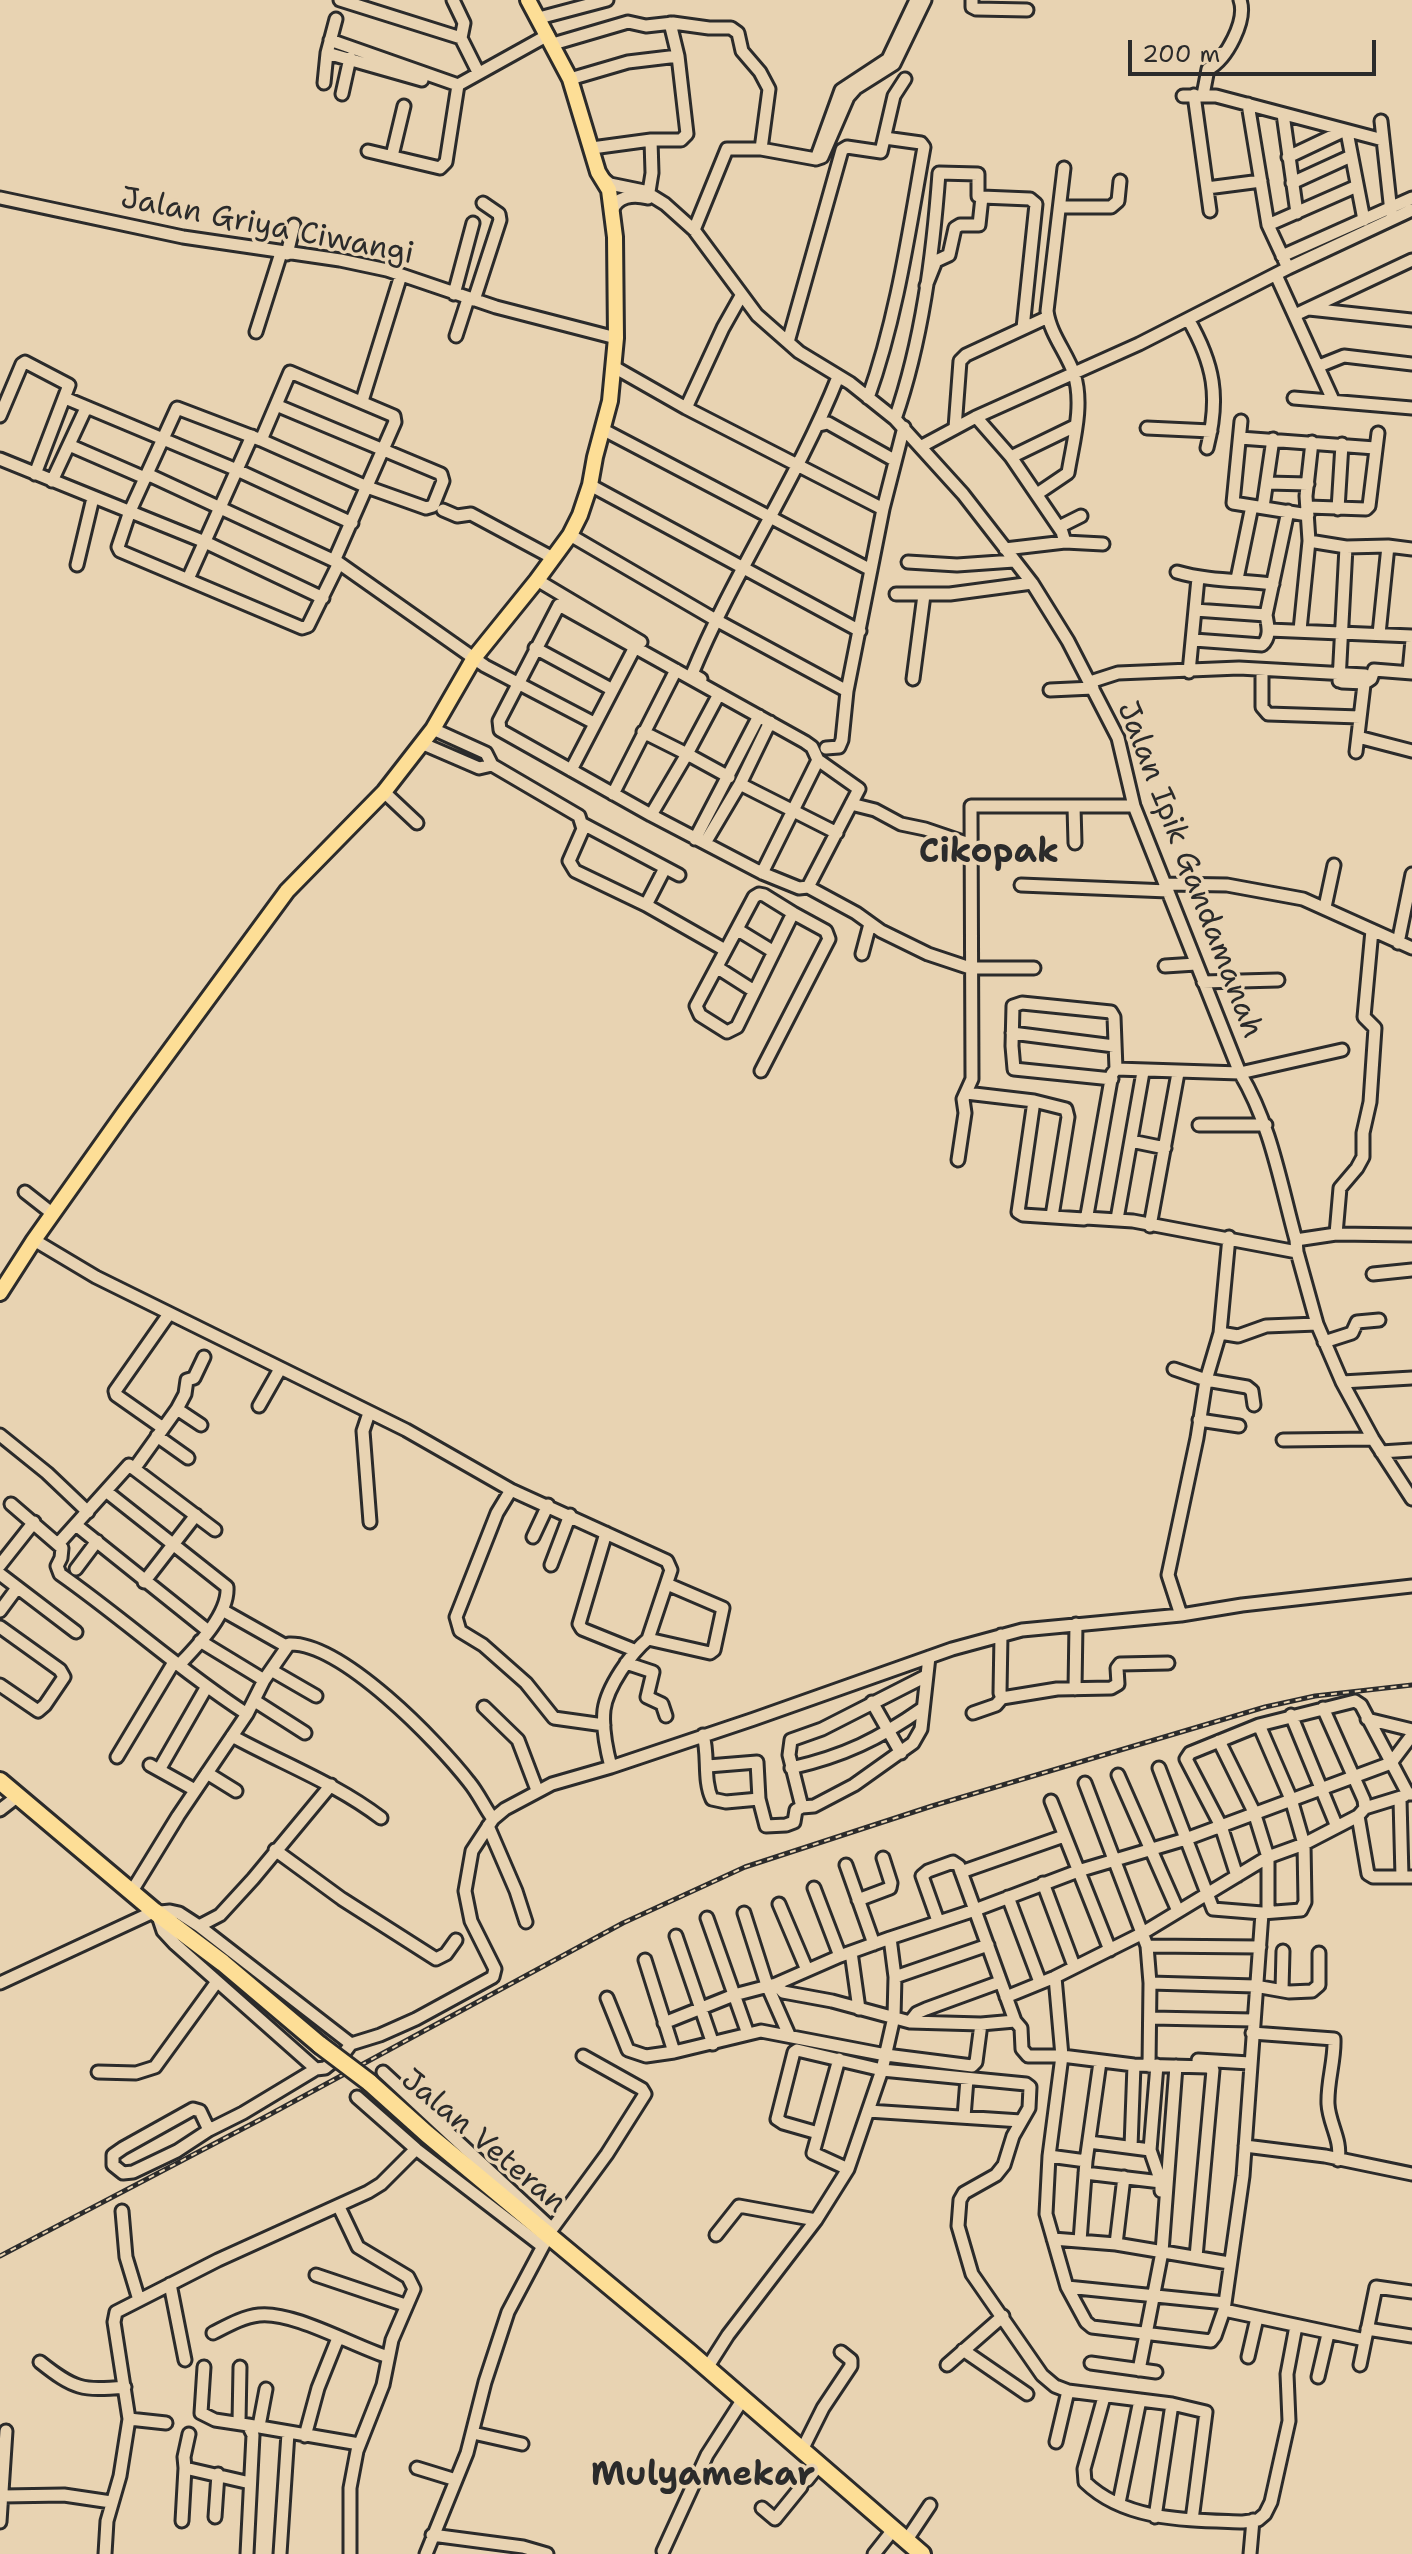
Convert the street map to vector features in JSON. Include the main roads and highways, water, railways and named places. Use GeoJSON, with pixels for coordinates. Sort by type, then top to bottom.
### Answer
{"type":"FeatureCollection","features":[{"type":"Feature","properties":{"kind":"highway","name":"Jalan Veteran"},"geometry":{"type":"LineString","coordinates":[[0,1781],[369,2082],[548,2237],[803,2448],[922,2554]]}},
{"type":"Feature","properties":{"kind":"main road"},"geometry":{"type":"LineString","coordinates":[[3,1284],[287,891],[384,792],[433,729],[474,658],[570,535],[590,485],[610,401],[616,338],[615,237],[609,190],[598,172],[570,79],[528,0]]}},
{"type":"Feature","properties":{"kind":"railway"},"geometry":{"type":"LineString","coordinates":[[0,2256],[623,1923],[745,1867],[932,1806],[1265,1707],[1315,1696],[1412,1685]]}},
{"type":"Feature","properties":{"kind":"district","name":"Cikopak"},"geometry":{"type":"Point","coordinates":[989,853]}},
{"type":"Feature","properties":{"kind":"district","name":"Mulyamekar"},"geometry":{"type":"Point","coordinates":[703,2476]}}]}
